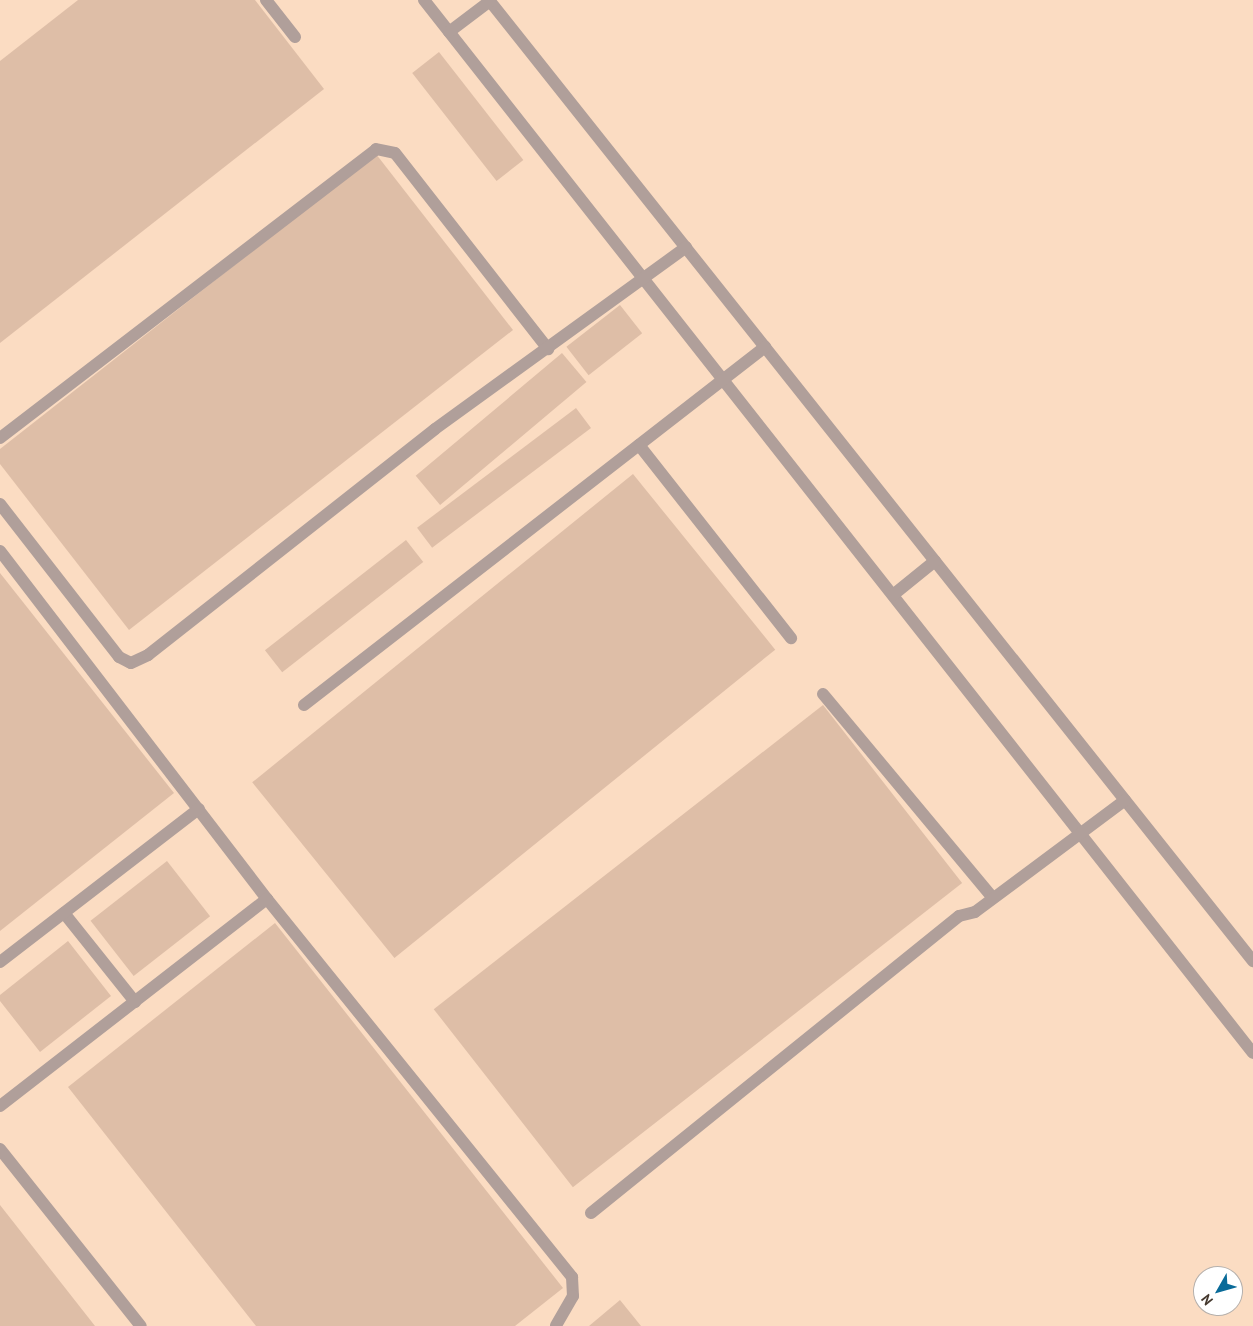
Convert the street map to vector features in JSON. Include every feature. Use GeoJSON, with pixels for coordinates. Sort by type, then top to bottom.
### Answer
{"type":"FeatureCollection","features":[{"type":"Feature","properties":{"kind":"lane"},"geometry":{"type":"LineString","coordinates":[[266,0],[296,37]]}},
{"type":"Feature","properties":{"kind":"lane"},"geometry":{"type":"LineString","coordinates":[[424,0],[1253,1052]]}},
{"type":"Feature","properties":{"kind":"lane"},"geometry":{"type":"LineString","coordinates":[[450,32],[490,0],[1253,961]]}},
{"type":"Feature","properties":{"kind":"lane"},"geometry":{"type":"LineString","coordinates":[[0,438],[376,150],[395,153],[548,348]]}},
{"type":"Feature","properties":{"kind":"lane"},"geometry":{"type":"LineString","coordinates":[[0,504],[119,657],[131,663],[148,655],[435,429],[644,280],[686,247]]}},
{"type":"Feature","properties":{"kind":"lane"},"geometry":{"type":"LineString","coordinates":[[304,705],[639,445],[722,378],[765,347]]}},
{"type":"Feature","properties":{"kind":"lane"},"geometry":{"type":"LineString","coordinates":[[639,445],[791,638]]}},
{"type":"Feature","properties":{"kind":"lane"},"geometry":{"type":"LineString","coordinates":[[0,551],[267,899],[572,1277],[572,1296],[556,1326]]}},
{"type":"Feature","properties":{"kind":"lane"},"geometry":{"type":"LineString","coordinates":[[893,595],[935,561]]}},
{"type":"Feature","properties":{"kind":"lane"},"geometry":{"type":"LineString","coordinates":[[823,694],[992,897]]}},
{"type":"Feature","properties":{"kind":"lane"},"geometry":{"type":"LineString","coordinates":[[591,1213],[960,916],[975,912],[992,897],[1125,800]]}},
{"type":"Feature","properties":{"kind":"lane"},"geometry":{"type":"LineString","coordinates":[[0,962],[199,809]]}},
{"type":"Feature","properties":{"kind":"lane"},"geometry":{"type":"LineString","coordinates":[[0,1106],[267,899]]}},
{"type":"Feature","properties":{"kind":"lane"},"geometry":{"type":"LineString","coordinates":[[64,914],[134,1002]]}},
{"type":"Feature","properties":{"kind":"lane"},"geometry":{"type":"LineString","coordinates":[[0,1149],[140,1326]]}},
{"type":"Feature","properties":{"kind":"building"},"geometry":{"type":"Polygon","coordinates":[[[78,0],[255,0],[324,89],[0,343],[0,61],[78,0]]]}},
{"type":"Feature","properties":{"kind":"building"},"geometry":{"type":"Polygon","coordinates":[[[439,52],[523,160],[497,181],[412,73],[439,52]]]}},
{"type":"Feature","properties":{"kind":"building"},"geometry":{"type":"Polygon","coordinates":[[[376,154],[513,330],[129,630],[0,464],[0,449],[376,154]]]}},
{"type":"Feature","properties":{"kind":"building"},"geometry":{"type":"Polygon","coordinates":[[[620,305],[642,333],[589,375],[566,347],[620,305]]]}},
{"type":"Feature","properties":{"kind":"building"},"geometry":{"type":"Polygon","coordinates":[[[562,353],[586,382],[440,505],[416,476],[562,353]]]}},
{"type":"Feature","properties":{"kind":"building"},"geometry":{"type":"Polygon","coordinates":[[[576,408],[591,428],[432,548],[417,528],[576,408]]]}},
{"type":"Feature","properties":{"kind":"building"},"geometry":{"type":"Polygon","coordinates":[[[633,474],[775,650],[394,958],[252,782],[633,474]]]}},
{"type":"Feature","properties":{"kind":"building"},"geometry":{"type":"Polygon","coordinates":[[[406,540],[423,562],[282,672],[265,650],[406,540]]]}},
{"type":"Feature","properties":{"kind":"building"},"geometry":{"type":"Polygon","coordinates":[[[0,573],[174,793],[0,931],[0,573]]]}},
{"type":"Feature","properties":{"kind":"building"},"geometry":{"type":"Polygon","coordinates":[[[823,705],[962,883],[573,1187],[434,1009],[823,705]]]}},
{"type":"Feature","properties":{"kind":"building"},"geometry":{"type":"Polygon","coordinates":[[[167,861],[210,916],[134,976],[91,921],[167,861]]]}},
{"type":"Feature","properties":{"kind":"building"},"geometry":{"type":"Polygon","coordinates":[[[275,923],[563,1288],[515,1326],[256,1326],[68,1087],[275,923]]]}},
{"type":"Feature","properties":{"kind":"building"},"geometry":{"type":"Polygon","coordinates":[[[68,941],[111,996],[40,1052],[0,1001],[0,995],[68,941]]]}},
{"type":"Feature","properties":{"kind":"building"},"geometry":{"type":"Polygon","coordinates":[[[0,1205],[95,1326],[0,1326],[0,1205]]]}},
{"type":"Feature","properties":{"kind":"building"},"geometry":{"type":"Polygon","coordinates":[[[620,1300],[641,1326],[589,1326],[620,1300]]]}}]}
